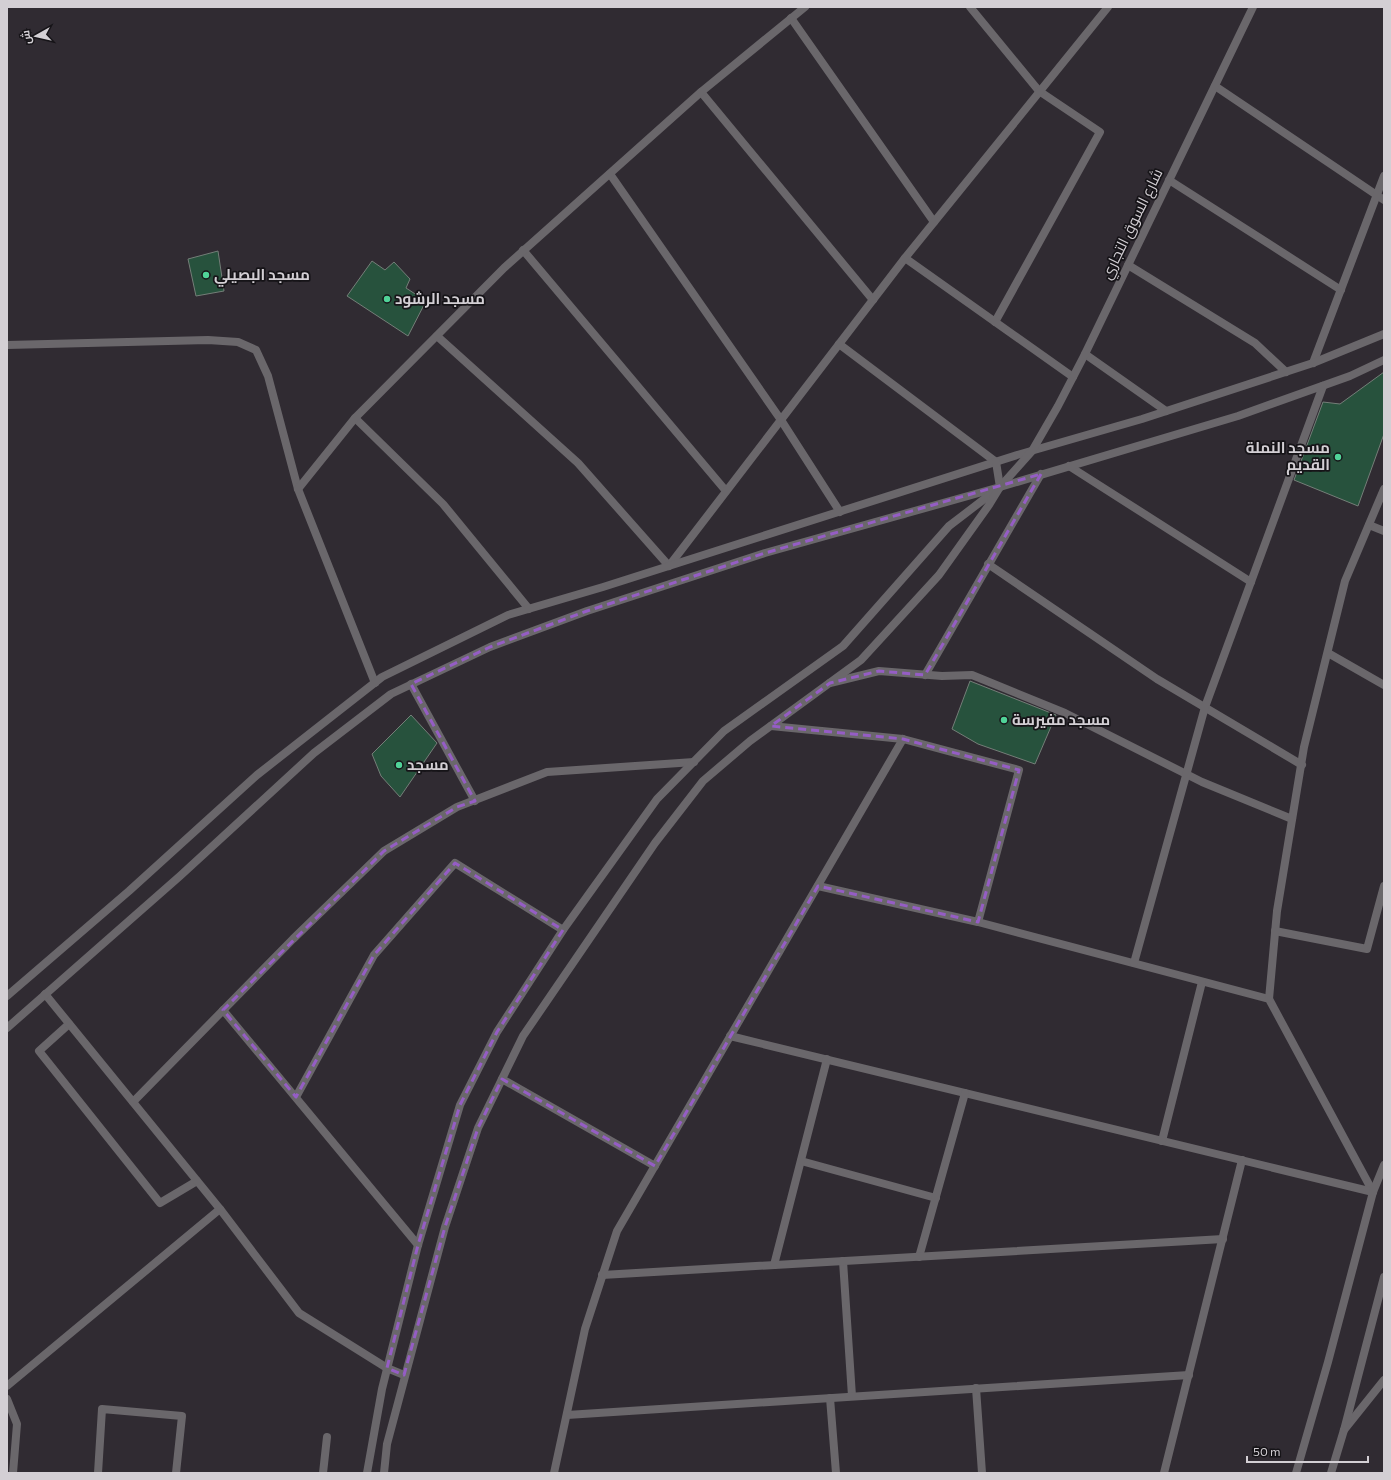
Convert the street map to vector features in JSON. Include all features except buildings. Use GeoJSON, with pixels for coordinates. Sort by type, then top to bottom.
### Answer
{"type":"FeatureCollection","features":[{"type":"Feature","properties":{"kind":"street"},"geometry":{"type":"LineString","coordinates":[[298,489],[355,418],[523,250],[701,92],[805,7]]}},
{"type":"Feature","properties":{"kind":"street"},"geometry":{"type":"LineString","coordinates":[[970,7],[1038,91],[1100,132],[995,322]]}},
{"type":"Feature","properties":{"kind":"street"},"geometry":{"type":"LineString","coordinates":[[669,566],[905,258],[1038,91],[1108,7]]}},
{"type":"Feature","properties":{"kind":"street","name":"شارع السوق التجاري"},"geometry":{"type":"LineString","coordinates":[[1000,487],[1032,451],[1058,406],[1085,354],[1253,7]]}},
{"type":"Feature","properties":{"kind":"street"},"geometry":{"type":"LineString","coordinates":[[791,18],[934,222]]}},
{"type":"Feature","properties":{"kind":"street"},"geometry":{"type":"LineString","coordinates":[[1215,86],[1384,200]]}},
{"type":"Feature","properties":{"kind":"street"},"geometry":{"type":"LineString","coordinates":[[701,92],[873,300]]}},
{"type":"Feature","properties":{"kind":"street"},"geometry":{"type":"LineString","coordinates":[[610,174],[781,420],[840,512]]}},
{"type":"Feature","properties":{"kind":"street"},"geometry":{"type":"LineString","coordinates":[[1313,363],[1384,176]]}},
{"type":"Feature","properties":{"kind":"street"},"geometry":{"type":"LineString","coordinates":[[1169,180],[1341,290]]}},
{"type":"Feature","properties":{"kind":"street"},"geometry":{"type":"LineString","coordinates":[[523,250],[726,491]]}},
{"type":"Feature","properties":{"kind":"street"},"geometry":{"type":"LineString","coordinates":[[905,258],[1073,377]]}},
{"type":"Feature","properties":{"kind":"street"},"geometry":{"type":"LineString","coordinates":[[1128,265],[1255,343],[1286,372]]}},
{"type":"Feature","properties":{"kind":"street"},"geometry":{"type":"LineString","coordinates":[[7,996],[129,891],[257,775],[374,683],[382,677],[508,615],[669,566],[996,462],[1166,411],[1313,363],[1384,334]]}},
{"type":"Feature","properties":{"kind":"street"},"geometry":{"type":"LineString","coordinates":[[437,336],[578,463],[669,566]]}},
{"type":"Feature","properties":{"kind":"street"},"geometry":{"type":"LineString","coordinates":[[7,345],[208,340],[238,342],[256,350],[268,376],[298,489],[374,683]]}},
{"type":"Feature","properties":{"kind":"street"},"geometry":{"type":"LineString","coordinates":[[384,1473],[387,1444],[404,1375],[450,1213],[478,1128],[523,1036],[655,843],[703,781],[770,726],[861,660],[939,575],[989,505],[1000,487],[996,462],[839,344]]}},
{"type":"Feature","properties":{"kind":"street"},"geometry":{"type":"LineString","coordinates":[[1085,354],[1166,411]]}},
{"type":"Feature","properties":{"kind":"street"},"geometry":{"type":"LineString","coordinates":[[7,1028],[180,876],[314,753],[391,694],[411,684],[490,647],[595,609],[765,553],[1000,487],[1238,416],[1350,376],[1384,360]]}},
{"type":"Feature","properties":{"kind":"street"},"geometry":{"type":"LineString","coordinates":[[1134,963],[1205,707],[1323,386]]}},
{"type":"Feature","properties":{"kind":"street"},"geometry":{"type":"LineString","coordinates":[[355,418],[443,504],[529,609]]}},
{"type":"Feature","properties":{"kind":"street"},"geometry":{"type":"LineString","coordinates":[[1069,466],[1251,582]]}},
{"type":"Feature","properties":{"kind":"street"},"geometry":{"type":"LineString","coordinates":[[925,674],[1041,474]]}},
{"type":"Feature","properties":{"kind":"street"},"geometry":{"type":"LineString","coordinates":[[367,1473],[387,1368],[418,1245],[460,1105],[497,1032],[563,930],[657,798],[724,731],[842,646],[949,526],[1000,487]]}},
{"type":"Feature","properties":{"kind":"street"},"geometry":{"type":"LineString","coordinates":[[1373,1192],[1269,999],[1275,931],[1292,819],[1302,765],[1346,581],[1384,489]]}},
{"type":"Feature","properties":{"kind":"street"},"geometry":{"type":"LineString","coordinates":[[1369,525],[1384,531]]}},
{"type":"Feature","properties":{"kind":"street"},"geometry":{"type":"LineString","coordinates":[[988,564],[1157,679],[1302,765]]}},
{"type":"Feature","properties":{"kind":"street"},"geometry":{"type":"LineString","coordinates":[[1328,653],[1384,684]]}},
{"type":"Feature","properties":{"kind":"street"},"geometry":{"type":"LineString","coordinates":[[830,683],[879,671],[972,675],[1065,713],[1187,774],[1292,819]]}},
{"type":"Feature","properties":{"kind":"street"},"geometry":{"type":"LineString","coordinates":[[411,684],[475,801]]}},
{"type":"Feature","properties":{"kind":"street"},"geometry":{"type":"LineString","coordinates":[[770,726],[903,739],[1019,770],[978,922]]}},
{"type":"Feature","properties":{"kind":"street"},"geometry":{"type":"LineString","coordinates":[[554,1473],[585,1328],[617,1231],[903,739]]}},
{"type":"Feature","properties":{"kind":"street"},"geometry":{"type":"LineString","coordinates":[[133,1102],[293,939],[384,852],[457,807],[548,772],[694,762]]}},
{"type":"Feature","properties":{"kind":"street"},"geometry":{"type":"LineString","coordinates":[[296,1097],[374,955],[454,863],[563,930]]}},
{"type":"Feature","properties":{"kind":"street"},"geometry":{"type":"LineString","coordinates":[[818,886],[978,922],[1269,999]]}},
{"type":"Feature","properties":{"kind":"street"},"geometry":{"type":"LineString","coordinates":[[1275,931],[1367,949],[1384,886]]}},
{"type":"Feature","properties":{"kind":"street"},"geometry":{"type":"LineString","coordinates":[[1162,1141],[1202,982]]}},
{"type":"Feature","properties":{"kind":"street"},"geometry":{"type":"LineString","coordinates":[[45,994],[220,1209],[299,1313],[387,1368],[404,1375]]}},
{"type":"Feature","properties":{"kind":"street"},"geometry":{"type":"LineString","coordinates":[[223,1010],[418,1245]]}},
{"type":"Feature","properties":{"kind":"street"},"geometry":{"type":"LineString","coordinates":[[69,1024],[39,1051],[160,1203],[197,1181]]}},
{"type":"Feature","properties":{"kind":"street"},"geometry":{"type":"LineString","coordinates":[[730,1036],[1373,1192]]}},
{"type":"Feature","properties":{"kind":"street"},"geometry":{"type":"LineString","coordinates":[[774,1265],[827,1059]]}},
{"type":"Feature","properties":{"kind":"street"},"geometry":{"type":"LineString","coordinates":[[502,1079],[655,1166]]}},
{"type":"Feature","properties":{"kind":"street"},"geometry":{"type":"LineString","coordinates":[[919,1257],[965,1093]]}},
{"type":"Feature","properties":{"kind":"street"},"geometry":{"type":"LineString","coordinates":[[1164,1473],[1242,1160]]}},
{"type":"Feature","properties":{"kind":"street"},"geometry":{"type":"LineString","coordinates":[[801,1161],[936,1198]]}},
{"type":"Feature","properties":{"kind":"street"},"geometry":{"type":"LineString","coordinates":[[1296,1473],[1328,1362],[1373,1192],[1384,1165]]}},
{"type":"Feature","properties":{"kind":"street"},"geometry":{"type":"LineString","coordinates":[[7,1386],[220,1209]]}},
{"type":"Feature","properties":{"kind":"street"},"geometry":{"type":"LineString","coordinates":[[602,1275],[1223,1239]]}},
{"type":"Feature","properties":{"kind":"street"},"geometry":{"type":"LineString","coordinates":[[843,1261],[852,1396]]}},
{"type":"Feature","properties":{"kind":"street"},"geometry":{"type":"LineString","coordinates":[[1331,1473],[1344,1430],[1384,1277]]}},
{"type":"Feature","properties":{"kind":"street"},"geometry":{"type":"LineString","coordinates":[[567,1415],[1189,1375]]}},
{"type":"Feature","properties":{"kind":"street"},"geometry":{"type":"LineString","coordinates":[[1344,1430],[1384,1380]]}},
{"type":"Feature","properties":{"kind":"street"},"geometry":{"type":"LineString","coordinates":[[976,1388],[982,1473]]}},
{"type":"Feature","properties":{"kind":"street"},"geometry":{"type":"LineString","coordinates":[[830,1398],[836,1473]]}},
{"type":"Feature","properties":{"kind":"street"},"geometry":{"type":"LineString","coordinates":[[7,1399],[17,1424],[13,1473]]}},
{"type":"Feature","properties":{"kind":"street"},"geometry":{"type":"LineString","coordinates":[[98,1473],[102,1410],[182,1416],[176,1473]]}},
{"type":"Feature","properties":{"kind":"street"},"geometry":{"type":"LineString","coordinates":[[323,1473],[326,1437]]}},
{"type":"Feature","properties":{"kind":"highlighted area"},"geometry":{"type":"Polygon","coordinates":[[[1041,474],[925,675],[879,671],[830,683],[771,726],[903,739],[1019,770],[978,922],[818,886],[655,1166],[502,1079],[478,1128],[445,1227],[404,1375],[387,1368],[418,1245],[460,1105],[497,1032],[563,930],[455,863],[374,955],[296,1097],[223,1010],[384,851],[457,807],[475,801],[411,684],[490,647],[587,611],[765,553],[1041,474]]]}},
{"type":"Feature","properties":{"kind":"place","name":"مسجد البصيلي"},"geometry":{"type":"Point","coordinates":[206,275]}},
{"type":"Feature","properties":{"kind":"place","name":"مسجد الرشود"},"geometry":{"type":"Point","coordinates":[387,299]}},
{"type":"Feature","properties":{"kind":"place","name":"مسجد النملة القديم"},"geometry":{"type":"Point","coordinates":[1338,457]}},
{"type":"Feature","properties":{"kind":"place","name":"مسجد مفيرسة"},"geometry":{"type":"Point","coordinates":[1004,720]}},
{"type":"Feature","properties":{"kind":"place","name":"مسجد"},"geometry":{"type":"Point","coordinates":[399,765]}}]}
